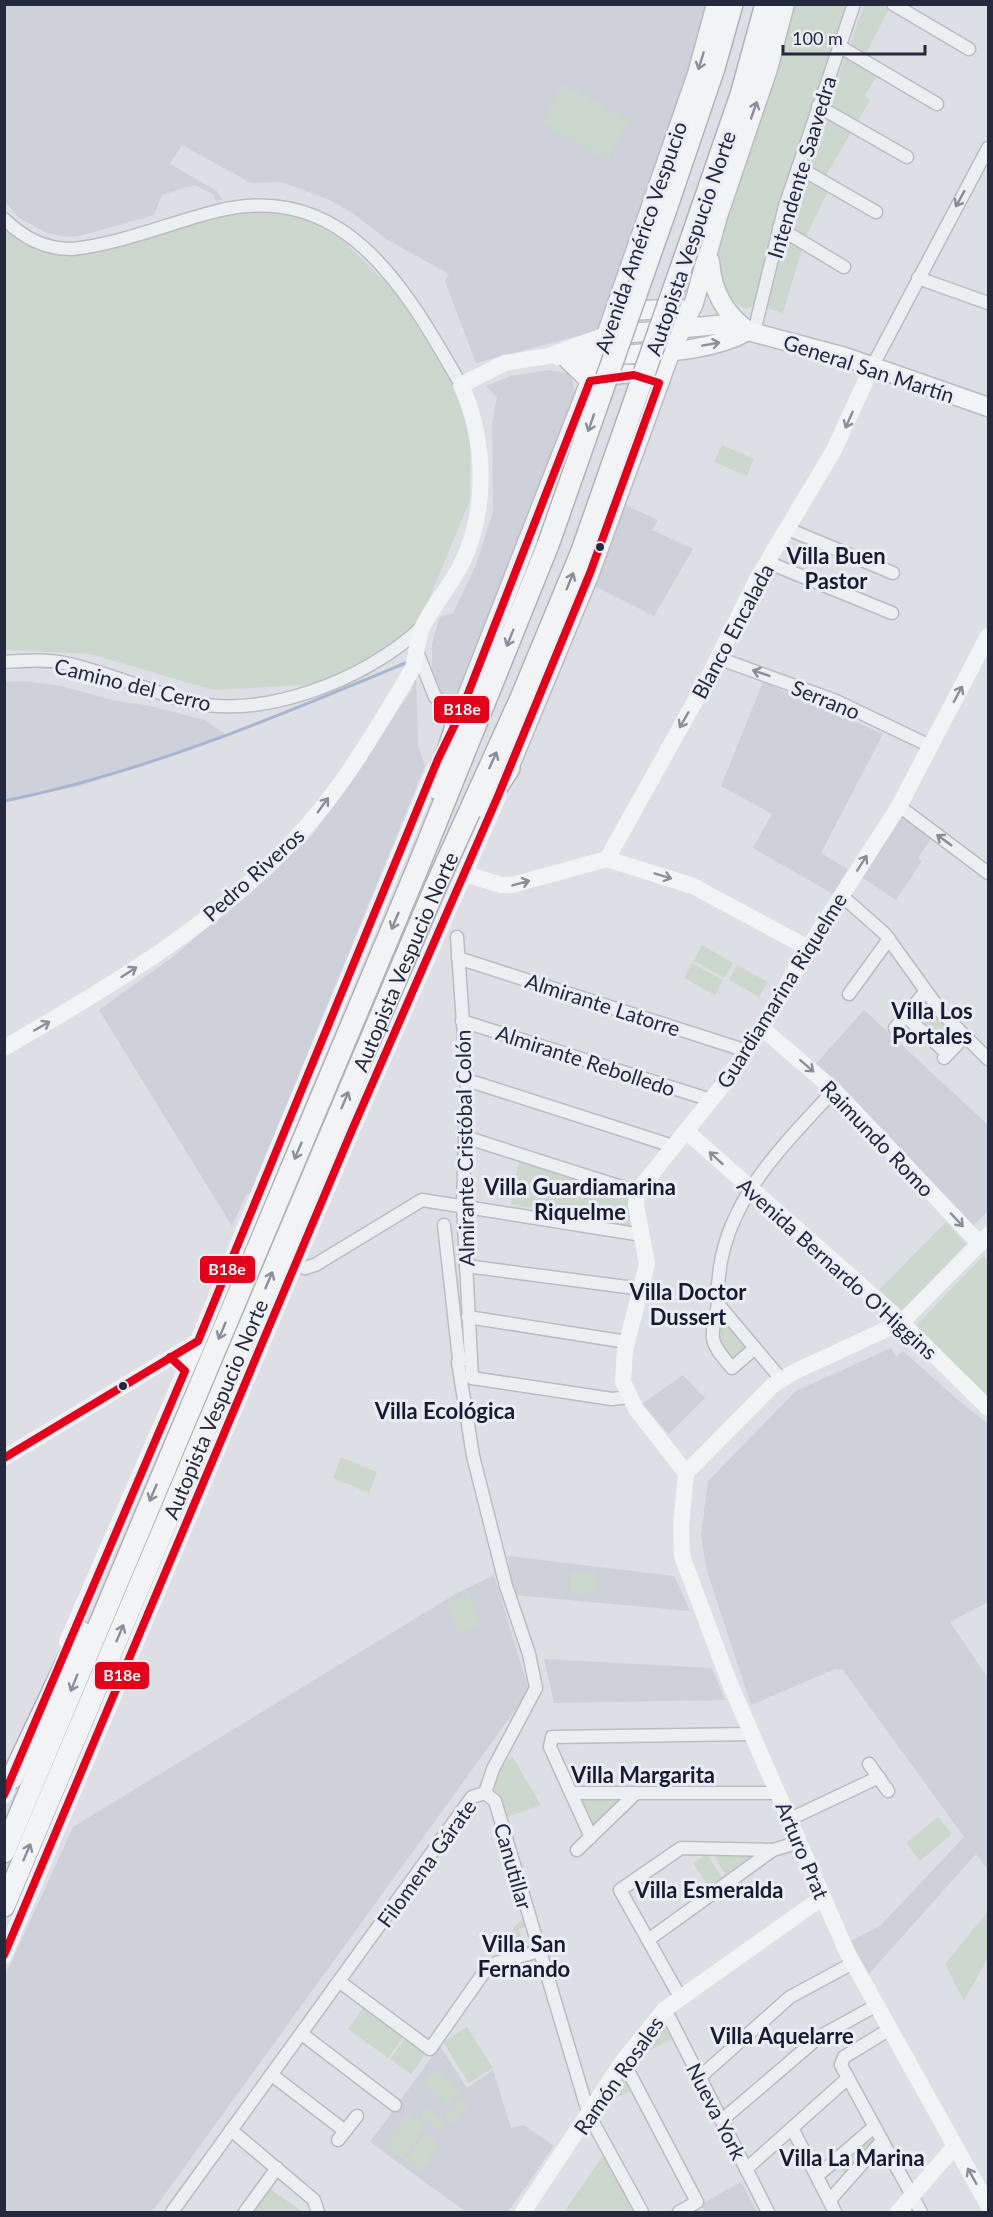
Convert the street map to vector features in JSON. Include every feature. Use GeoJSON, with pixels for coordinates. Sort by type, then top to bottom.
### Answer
{"type":"FeatureCollection","features":[{"type":"Feature","properties":{"kind":"highway","name":"Autopista Vespucio Norte"},"geometry":{"type":"LineString","coordinates":[[4,1852],[418,867],[548,545],[714,68],[732,4]]}},
{"type":"Feature","properties":{"kind":"highway","name":"Autopista Vespucio Norte"},"geometry":{"type":"LineString","coordinates":[[4,1906],[434,890],[521,698],[582,551],[747,76],[766,4]]}},
{"type":"Feature","properties":{"kind":"highway"},"geometry":{"type":"LineString","coordinates":[[418,867],[434,796],[460,714]]}},
{"type":"Feature","properties":{"kind":"highway"},"geometry":{"type":"LineString","coordinates":[[434,890],[508,768]]}},
{"type":"Feature","properties":{"kind":"highway"},"geometry":{"type":"LineString","coordinates":[[8,1787],[85,1625],[137,1532]]}},
{"type":"Feature","properties":{"kind":"main road","name":"Avenida Américo Vespucio"},"geometry":{"type":"LineString","coordinates":[[460,714],[590,381],[702,58],[716,4]]}},
{"type":"Feature","properties":{"kind":"main road"},"geometry":{"type":"LineString","coordinates":[[508,768],[590,573],[659,382],[694,303],[718,216],[768,69],[785,4]]}},
{"type":"Feature","properties":{"kind":"main road"},"geometry":{"type":"LineString","coordinates":[[598,356],[671,351],[733,340],[747,329],[717,297],[709,253]]}},
{"type":"Feature","properties":{"kind":"main road"},"geometry":{"type":"LineString","coordinates":[[615,309],[631,311],[676,308],[694,303]]}},
{"type":"Feature","properties":{"kind":"main road","name":"General San Martín"},"geometry":{"type":"LineString","coordinates":[[606,335],[682,328],[747,329],[872,367],[988,407]]}},
{"type":"Feature","properties":{"kind":"main road"},"geometry":{"type":"LineString","coordinates":[[557,357],[590,381],[607,376],[644,375],[659,382]]}},
{"type":"Feature","properties":{"kind":"street","name":"Intendente Saavedra"},"geometry":{"type":"LineString","coordinates":[[747,329],[798,167],[854,4]]}},
{"type":"Feature","properties":{"kind":"street"},"geometry":{"type":"LineString","coordinates":[[893,4],[969,49]]}},
{"type":"Feature","properties":{"kind":"street"},"geometry":{"type":"LineString","coordinates":[[839,46],[937,104]]}},
{"type":"Feature","properties":{"kind":"street"},"geometry":{"type":"LineString","coordinates":[[819,106],[907,158]]}},
{"type":"Feature","properties":{"kind":"street","name":"Blanco Encalada"},"geometry":{"type":"LineString","coordinates":[[607,859],[718,658],[767,562],[834,450],[872,367],[988,148]]}},
{"type":"Feature","properties":{"kind":"street"},"geometry":{"type":"LineString","coordinates":[[798,167],[876,212]]}},
{"type":"Feature","properties":{"kind":"street"},"geometry":{"type":"LineString","coordinates":[[4,219],[38,244],[54,249],[72,249],[241,207],[279,206],[311,213],[348,234],[385,269],[417,309],[461,385],[474,417],[479,438],[478,510],[472,536],[461,564],[422,628]]}},
{"type":"Feature","properties":{"kind":"street"},"geometry":{"type":"LineString","coordinates":[[779,228],[844,267]]}},
{"type":"Feature","properties":{"kind":"street"},"geometry":{"type":"LineString","coordinates":[[918,278],[988,303]]}},
{"type":"Feature","properties":{"kind":"street"},"geometry":{"type":"LineString","coordinates":[[557,357],[606,335]]}},
{"type":"Feature","properties":{"kind":"street"},"geometry":{"type":"LineString","coordinates":[[461,385],[505,363],[557,357],[598,356]]}},
{"type":"Feature","properties":{"kind":"street"},"geometry":{"type":"LineString","coordinates":[[788,529],[894,573]]}},
{"type":"Feature","properties":{"kind":"street"},"geometry":{"type":"LineString","coordinates":[[767,562],[892,613]]}},
{"type":"Feature","properties":{"kind":"street","name":"Pedro Riveros"},"geometry":{"type":"LineString","coordinates":[[4,1048],[162,950],[282,853],[312,820],[341,780],[412,670],[418,654],[422,628]]}},
{"type":"Feature","properties":{"kind":"street","name":"Camino del Cerro"},"geometry":{"type":"LineString","coordinates":[[4,662],[63,663],[188,702],[229,707],[280,700],[349,675],[399,648],[422,628]]}},
{"type":"Feature","properties":{"kind":"street","name":"Guardiamarina Riquelme"},"geometry":{"type":"LineString","coordinates":[[637,1192],[711,1100],[762,1028],[808,948],[899,806],[988,636]]}},
{"type":"Feature","properties":{"kind":"street"},"geometry":{"type":"LineString","coordinates":[[418,654],[435,697],[460,714]]}},
{"type":"Feature","properties":{"kind":"street","name":"Serrano"},"geometry":{"type":"LineString","coordinates":[[718,658],[836,701],[930,746]]}},
{"type":"Feature","properties":{"kind":"street","name":"Avenida Américo Vespucio"},"geometry":{"type":"LineString","coordinates":[[8,1787],[198,1341],[438,759],[460,714]]}},
{"type":"Feature","properties":{"kind":"street"},"geometry":{"type":"LineString","coordinates":[[4,1956],[295,1265],[465,874],[508,768]]}},
{"type":"Feature","properties":{"kind":"street"},"geometry":{"type":"LineString","coordinates":[[899,806],[988,873]]}},
{"type":"Feature","properties":{"kind":"street"},"geometry":{"type":"LineString","coordinates":[[465,874],[501,885],[512,885],[607,859],[693,886],[808,948]]}},
{"type":"Feature","properties":{"kind":"street"},"geometry":{"type":"LineString","coordinates":[[842,895],[889,939],[925,992],[988,1059]]}},
{"type":"Feature","properties":{"kind":"street","name":"Almirante Cristóbal Colón"},"geometry":{"type":"LineString","coordinates":[[457,937],[467,1080],[463,1205],[468,1317],[465,1359],[472,1378],[612,1399],[629,1397]]}},
{"type":"Feature","properties":{"kind":"street"},"geometry":{"type":"LineString","coordinates":[[849,994],[889,939]]}},
{"type":"Feature","properties":{"kind":"street","name":"Almirante Latorre"},"geometry":{"type":"LineString","coordinates":[[458,958],[747,1051]]}},
{"type":"Feature","properties":{"kind":"street"},"geometry":{"type":"LineString","coordinates":[[894,1028],[925,992]]}},
{"type":"Feature","properties":{"kind":"street"},"geometry":{"type":"LineString","coordinates":[[905,1016],[946,1056],[965,1036]]}},
{"type":"Feature","properties":{"kind":"street","name":"Almirante Rebolledo"},"geometry":{"type":"LineString","coordinates":[[462,1021],[711,1100]]}},
{"type":"Feature","properties":{"kind":"street","name":"Raimundo Romo"},"geometry":{"type":"LineString","coordinates":[[762,1028],[834,1090],[986,1244]]}},
{"type":"Feature","properties":{"kind":"street"},"geometry":{"type":"LineString","coordinates":[[467,1080],[673,1146]]}},
{"type":"Feature","properties":{"kind":"street"},"geometry":{"type":"LineString","coordinates":[[755,1348],[732,1368],[716,1350],[711,1339],[718,1304],[717,1288],[723,1249],[731,1224],[750,1188],[834,1090]]}},
{"type":"Feature","properties":{"kind":"street","name":"Avenida Bernardo O'Higgins"},"geometry":{"type":"LineString","coordinates":[[686,1131],[902,1322],[988,1408]]}},
{"type":"Feature","properties":{"kind":"street"},"geometry":{"type":"LineString","coordinates":[[465,1137],[637,1192],[636,1205],[647,1263],[627,1342],[622,1376],[629,1397],[686,1473],[781,1379],[902,1322],[986,1244]]}},
{"type":"Feature","properties":{"kind":"street"},"geometry":{"type":"LineString","coordinates":[[295,1265],[306,1268],[315,1265],[422,1200],[642,1235]]}},
{"type":"Feature","properties":{"kind":"street"},"geometry":{"type":"LineString","coordinates":[[444,1225],[465,1359]]}},
{"type":"Feature","properties":{"kind":"street"},"geometry":{"type":"LineString","coordinates":[[466,1266],[642,1289]]}},
{"type":"Feature","properties":{"kind":"street"},"geometry":{"type":"LineString","coordinates":[[718,1304],[781,1379]]}},
{"type":"Feature","properties":{"kind":"street"},"geometry":{"type":"LineString","coordinates":[[468,1317],[627,1342]]}},
{"type":"Feature","properties":{"kind":"street"},"geometry":{"type":"LineString","coordinates":[[4,1458],[198,1341]]}},
{"type":"Feature","properties":{"kind":"street"},"geometry":{"type":"LineString","coordinates":[[170,1357],[185,1371]]}},
{"type":"Feature","properties":{"kind":"street","name":"Almirante Cristóbal Colón"},"geometry":{"type":"LineString","coordinates":[[465,1359],[458,1368],[469,1439],[506,1586],[530,1654],[536,1688]]}},
{"type":"Feature","properties":{"kind":"street","name":"Arturo Prat"},"geometry":{"type":"LineString","coordinates":[[686,1473],[680,1547],[684,1567],[752,1734],[853,1963],[955,2146],[986,2207]]}},
{"type":"Feature","properties":{"kind":"street","name":"Filomena Gárate"},"geometry":{"type":"LineString","coordinates":[[175,2211],[472,1797],[485,1793],[493,1769],[536,1688]]}},
{"type":"Feature","properties":{"kind":"street"},"geometry":{"type":"LineString","coordinates":[[591,1838],[550,1747],[550,1740],[557,1735],[752,1734]]}},
{"type":"Feature","properties":{"kind":"street"},"geometry":{"type":"LineString","coordinates":[[869,1764],[888,1791]]}},
{"type":"Feature","properties":{"kind":"street"},"geometry":{"type":"LineString","coordinates":[[790,1819],[879,1777]]}},
{"type":"Feature","properties":{"kind":"street","name":"Canutillar"},"geometry":{"type":"LineString","coordinates":[[485,1793],[495,1801],[589,2115],[642,2212]]}},
{"type":"Feature","properties":{"kind":"street"},"geometry":{"type":"LineString","coordinates":[[571,1793],[778,1793]]}},
{"type":"Feature","properties":{"kind":"street"},"geometry":{"type":"LineString","coordinates":[[578,1850],[635,1794]]}},
{"type":"Feature","properties":{"kind":"street"},"geometry":{"type":"LineString","coordinates":[[680,1997],[620,1890],[681,1848],[773,1850],[800,1842]]}},
{"type":"Feature","properties":{"kind":"street"},"geometry":{"type":"LineString","coordinates":[[648,1940],[773,1850]]}},
{"type":"Feature","properties":{"kind":"street","name":"Ramón Rosales"},"geometry":{"type":"LineString","coordinates":[[523,2212],[623,2061],[665,2009],[823,1897]]}},
{"type":"Feature","properties":{"kind":"street"},"geometry":{"type":"LineString","coordinates":[[340,1982],[430,2049],[492,1966],[539,1951]]}},
{"type":"Feature","properties":{"kind":"street"},"geometry":{"type":"LineString","coordinates":[[699,2077],[790,1997],[853,1963]]}},
{"type":"Feature","properties":{"kind":"street"},"geometry":{"type":"LineString","coordinates":[[722,2120],[819,2037],[877,2005]]}},
{"type":"Feature","properties":{"kind":"street","name":"Nueva York"},"geometry":{"type":"LineString","coordinates":[[665,2009],[768,2212]]}},
{"type":"Feature","properties":{"kind":"street"},"geometry":{"type":"LineString","coordinates":[[890,2029],[842,2058],[841,2065],[921,2212]]}},
{"type":"Feature","properties":{"kind":"street"},"geometry":{"type":"LineString","coordinates":[[302,2034],[395,2104]]}},
{"type":"Feature","properties":{"kind":"street"},"geometry":{"type":"LineString","coordinates":[[623,2061],[697,2202],[679,2212]]}},
{"type":"Feature","properties":{"kind":"street"},"geometry":{"type":"LineString","coordinates":[[272,2075],[341,2136],[357,2116]]}},
{"type":"Feature","properties":{"kind":"street"},"geometry":{"type":"LineString","coordinates":[[746,2169],[848,2078]]}},
{"type":"Feature","properties":{"kind":"street"},"geometry":{"type":"LineString","coordinates":[[817,2176],[874,2127]]}},
{"type":"Feature","properties":{"kind":"street"},"geometry":{"type":"LineString","coordinates":[[792,2128],[832,2207],[882,2141]]}},
{"type":"Feature","properties":{"kind":"street"},"geometry":{"type":"LineString","coordinates":[[231,2130],[314,2199],[318,2212]]}},
{"type":"Feature","properties":{"kind":"street"},"geometry":{"type":"LineString","coordinates":[[898,2212],[955,2146]]}},
{"type":"Feature","properties":{"kind":"street"},"geometry":{"type":"LineString","coordinates":[[245,2212],[277,2168]]}},
{"type":"Feature","properties":{"kind":"shaded area"},"geometry":{"type":"Polygon","coordinates":[[[5,5],[709,5],[600,330],[476,363],[445,281],[449,274],[386,239],[351,212],[328,199],[281,182],[251,183],[182,145],[170,164],[217,191],[222,200],[216,201],[213,194],[194,185],[162,195],[154,215],[80,236],[66,237],[47,233],[19,218],[5,202],[5,5]]]}},
{"type":"Feature","properties":{"kind":"shaded area"},"geometry":{"type":"Polygon","coordinates":[[[790,5],[847,5],[788,179],[753,306],[746,309],[731,299],[722,286],[714,252],[790,5]]]}},
{"type":"Feature","properties":{"kind":"shaded area"},"geometry":{"type":"Polygon","coordinates":[[[864,5],[882,5],[889,9],[861,63],[878,73],[865,96],[870,100],[820,186],[829,190],[806,236],[783,313],[767,308],[792,205],[864,5]]]}},
{"type":"Feature","properties":{"kind":"shaded area"},"geometry":{"type":"Polygon","coordinates":[[[563,84],[629,120],[608,160],[542,124],[563,84]]]}},
{"type":"Feature","properties":{"kind":"shaded area"},"geometry":{"type":"Polygon","coordinates":[[[232,212],[273,212],[308,221],[340,238],[396,292],[451,381],[471,429],[470,500],[416,631],[326,684],[213,690],[90,654],[5,650],[4,224],[40,252],[59,255],[83,254],[136,242],[232,212]]]}},
{"type":"Feature","properties":{"kind":"shaded area"},"geometry":{"type":"Polygon","coordinates":[[[550,370],[570,374],[575,391],[455,699],[439,694],[432,686],[432,644],[440,617],[453,613],[476,565],[493,512],[492,426],[497,397],[486,386],[511,376],[550,370]]]}},
{"type":"Feature","properties":{"kind":"shaded area"},"geometry":{"type":"Polygon","coordinates":[[[722,445],[754,459],[747,476],[714,462],[722,445]]]}},
{"type":"Feature","properties":{"kind":"shaded area"},"geometry":{"type":"Polygon","coordinates":[[[625,505],[658,520],[652,530],[693,549],[654,616],[594,586],[625,505]]]}},
{"type":"Feature","properties":{"kind":"shaded area"},"geometry":{"type":"Polygon","coordinates":[[[416,677],[418,746],[425,766],[250,1194],[247,1193],[232,1226],[99,1010],[174,956],[312,836],[411,691],[416,677]]]}},
{"type":"Feature","properties":{"kind":"shaded area"},"geometry":{"type":"Polygon","coordinates":[[[24,681],[61,686],[116,701],[146,705],[205,720],[226,735],[80,786],[5,800],[5,682],[24,681]]]}},
{"type":"Feature","properties":{"kind":"shaded area"},"geometry":{"type":"Polygon","coordinates":[[[763,682],[883,734],[821,853],[848,869],[833,894],[753,848],[772,814],[721,786],[763,682]]]}},
{"type":"Feature","properties":{"kind":"shaded area"},"geometry":{"type":"Polygon","coordinates":[[[901,816],[932,837],[918,858],[922,861],[896,900],[861,877],[901,816]]]}},
{"type":"Feature","properties":{"kind":"shaded area"},"geometry":{"type":"Polygon","coordinates":[[[702,945],[733,963],[724,978],[694,961],[702,945]]]}},
{"type":"Feature","properties":{"kind":"shaded area"},"geometry":{"type":"Polygon","coordinates":[[[692,963],[723,980],[715,995],[684,978],[692,963]]]}},
{"type":"Feature","properties":{"kind":"shaded area"},"geometry":{"type":"Polygon","coordinates":[[[737,965],[768,982],[759,997],[729,980],[737,965]]]}},
{"type":"Feature","properties":{"kind":"shaded area"},"geometry":{"type":"Polygon","coordinates":[[[923,1002],[955,1033],[943,1046],[910,1014],[923,1002]]]}},
{"type":"Feature","properties":{"kind":"shaded area"},"geometry":{"type":"Polygon","coordinates":[[[864,1010],[988,1125],[988,1211],[973,1226],[815,1065],[864,1010]]]}},
{"type":"Feature","properties":{"kind":"shaded area"},"geometry":{"type":"Polygon","coordinates":[[[519,1159],[629,1192],[630,1227],[511,1204],[519,1159]]]}},
{"type":"Feature","properties":{"kind":"shaded area"},"geometry":{"type":"Polygon","coordinates":[[[946,1222],[966,1244],[902,1312],[879,1290],[946,1222]]]}},
{"type":"Feature","properties":{"kind":"shaded area"},"geometry":{"type":"Polygon","coordinates":[[[983,1256],[988,1261],[988,1398],[915,1327],[983,1256]]]}},
{"type":"Feature","properties":{"kind":"shaded area"},"geometry":{"type":"Polygon","coordinates":[[[721,1313],[749,1348],[731,1363],[716,1342],[721,1313]]]}},
{"type":"Feature","properties":{"kind":"shaded area"},"geometry":{"type":"Polygon","coordinates":[[[891,1348],[896,1357],[903,1351],[988,1424],[988,1602],[950,1622],[988,1678],[988,1870],[976,1854],[867,1976],[849,1942],[880,1926],[964,1837],[843,1670],[835,1669],[751,1705],[707,1571],[701,1536],[708,1481],[796,1391],[891,1348]]]}},
{"type":"Feature","properties":{"kind":"shaded area"},"geometry":{"type":"Polygon","coordinates":[[[683,1375],[705,1398],[669,1434],[642,1404],[683,1375]]]}},
{"type":"Feature","properties":{"kind":"shaded area"},"geometry":{"type":"Polygon","coordinates":[[[341,1457],[377,1472],[369,1493],[333,1478],[341,1457]]]}},
{"type":"Feature","properties":{"kind":"shaded area"},"geometry":{"type":"Polygon","coordinates":[[[508,1556],[674,1576],[690,1611],[514,1595],[508,1556]]]}},
{"type":"Feature","properties":{"kind":"shaded area"},"geometry":{"type":"Polygon","coordinates":[[[571,1571],[597,1573],[595,1595],[570,1593],[571,1571]]]}},
{"type":"Feature","properties":{"kind":"shaded area"},"geometry":{"type":"Polygon","coordinates":[[[494,1575],[529,1691],[152,2212],[5,2212],[5,1976],[73,1827],[457,1593],[494,1575]]]}},
{"type":"Feature","properties":{"kind":"shaded area"},"geometry":{"type":"Polygon","coordinates":[[[469,1594],[481,1625],[458,1634],[446,1603],[469,1594]]]}},
{"type":"Feature","properties":{"kind":"shaded area"},"geometry":{"type":"Polygon","coordinates":[[[544,1659],[712,1668],[725,1700],[554,1703],[544,1659]]]}},
{"type":"Feature","properties":{"kind":"shaded area"},"geometry":{"type":"Polygon","coordinates":[[[512,1756],[541,1805],[505,1818],[490,1782],[512,1756]]]}},
{"type":"Feature","properties":{"kind":"shaded area"},"geometry":{"type":"Polygon","coordinates":[[[628,1797],[598,1827],[588,1826],[576,1798],[628,1797]]]}},
{"type":"Feature","properties":{"kind":"shaded area"},"geometry":{"type":"Polygon","coordinates":[[[938,1817],[952,1834],[920,1861],[906,1843],[938,1817]]]}},
{"type":"Feature","properties":{"kind":"shaded area"},"geometry":{"type":"Polygon","coordinates":[[[712,1852],[761,1854],[726,1876],[712,1852]]]}},
{"type":"Feature","properties":{"kind":"shaded area"},"geometry":{"type":"Polygon","coordinates":[[[707,1854],[722,1878],[708,1886],[693,1863],[707,1854]]]}},
{"type":"Feature","properties":{"kind":"shaded area"},"geometry":{"type":"Polygon","coordinates":[[[988,1911],[988,1958],[964,2001],[945,1964],[988,1911]]]}},
{"type":"Feature","properties":{"kind":"shaded area"},"geometry":{"type":"Polygon","coordinates":[[[526,1916],[529,1926],[519,1929],[524,1948],[534,1945],[535,1948],[494,1958],[514,1927],[526,1916]]]}},
{"type":"Feature","properties":{"kind":"shaded area"},"geometry":{"type":"Polygon","coordinates":[[[365,2005],[405,2035],[388,2058],[348,2029],[365,2005]]]}},
{"type":"Feature","properties":{"kind":"shaded area"},"geometry":{"type":"Polygon","coordinates":[[[663,2020],[672,2039],[633,2059],[663,2020]]]}},
{"type":"Feature","properties":{"kind":"shaded area"},"geometry":{"type":"Polygon","coordinates":[[[467,2027],[493,2068],[469,2083],[443,2042],[467,2027]]]}},
{"type":"Feature","properties":{"kind":"shaded area"},"geometry":{"type":"Polygon","coordinates":[[[406,2037],[427,2052],[411,2074],[390,2059],[406,2037]]]}},
{"type":"Feature","properties":{"kind":"shaded area"},"geometry":{"type":"Polygon","coordinates":[[[440,2046],[467,2088],[493,2070],[511,2128],[524,2125],[554,2146],[508,2212],[466,2212],[370,2142],[440,2046]]]}},
{"type":"Feature","properties":{"kind":"shaded area"},"geometry":{"type":"Polygon","coordinates":[[[435,2070],[462,2089],[450,2105],[423,2085],[435,2070]]]}},
{"type":"Feature","properties":{"kind":"shaded area"},"geometry":{"type":"Polygon","coordinates":[[[623,2070],[631,2091],[602,2104],[623,2070]]]}},
{"type":"Feature","properties":{"kind":"shaded area"},"geometry":{"type":"Polygon","coordinates":[[[459,2097],[468,2104],[453,2124],[444,2117],[459,2097]]]}},
{"type":"Feature","properties":{"kind":"shaded area"},"geometry":{"type":"Polygon","coordinates":[[[428,2107],[447,2123],[440,2132],[421,2116],[428,2107]]]}},
{"type":"Feature","properties":{"kind":"shaded area"},"geometry":{"type":"Polygon","coordinates":[[[409,2112],[427,2126],[402,2159],[384,2146],[409,2112]]]}},
{"type":"Feature","properties":{"kind":"shaded area"},"geometry":{"type":"Polygon","coordinates":[[[871,2132],[876,2141],[847,2175],[834,2163],[871,2132]]]}},
{"type":"Feature","properties":{"kind":"shaded area"},"geometry":{"type":"Polygon","coordinates":[[[425,2134],[440,2145],[420,2172],[405,2160],[425,2134]]]}},
{"type":"Feature","properties":{"kind":"shaded area"},"geometry":{"type":"Polygon","coordinates":[[[604,2154],[637,2212],[564,2212],[604,2154]]]}},
{"type":"Feature","properties":{"kind":"shaded area"},"geometry":{"type":"Polygon","coordinates":[[[741,2182],[757,2212],[705,2212],[701,2204],[741,2182]]]}},
{"type":"Feature","properties":{"kind":"shaded area"},"geometry":{"type":"Polygon","coordinates":[[[270,2189],[303,2212],[253,2212],[270,2189]]]}},
{"type":"Feature","properties":{"kind":"waterway"},"geometry":{"type":"LineString","coordinates":[[4,801],[108,775],[209,742],[408,662]]}},
{"type":"Feature","properties":{"kind":"transit line","name":"B18e"},"geometry":{"type":"LineString","coordinates":[[4,1458],[198,1341],[438,759],[460,714],[590,381],[634,375],[659,383],[590,573],[498,796],[352,1130],[4,1955]]}},
{"type":"Feature","properties":{"kind":"transit line","name":"B18e"},"geometry":{"type":"LineString","coordinates":[[4,1795],[185,1371],[170,1357]]}},
{"type":"Feature","properties":{"kind":"district","name":"Villa Buen Pastor"},"geometry":{"type":"Point","coordinates":[836,568]}},
{"type":"Feature","properties":{"kind":"district","name":"Villa Los Portales"},"geometry":{"type":"Point","coordinates":[932,1022]}},
{"type":"Feature","properties":{"kind":"district","name":"Villa Guardiamarina Riquelme"},"geometry":{"type":"Point","coordinates":[580,1198]}},
{"type":"Feature","properties":{"kind":"district","name":"Villa Doctor Dussert"},"geometry":{"type":"Point","coordinates":[688,1304]}},
{"type":"Feature","properties":{"kind":"district","name":"Villa Ecológica"},"geometry":{"type":"Point","coordinates":[445,1410]}},
{"type":"Feature","properties":{"kind":"district","name":"Villa Margarita"},"geometry":{"type":"Point","coordinates":[643,1774]}},
{"type":"Feature","properties":{"kind":"district","name":"Villa Esmeralda"},"geometry":{"type":"Point","coordinates":[709,1889]}},
{"type":"Feature","properties":{"kind":"district","name":"Villa San Fernando"},"geometry":{"type":"Point","coordinates":[524,1956]}},
{"type":"Feature","properties":{"kind":"district","name":"Villa Aquelarre"},"geometry":{"type":"Point","coordinates":[782,2035]}},
{"type":"Feature","properties":{"kind":"district","name":"Villa La Marina"},"geometry":{"type":"Point","coordinates":[852,2157]}}]}
